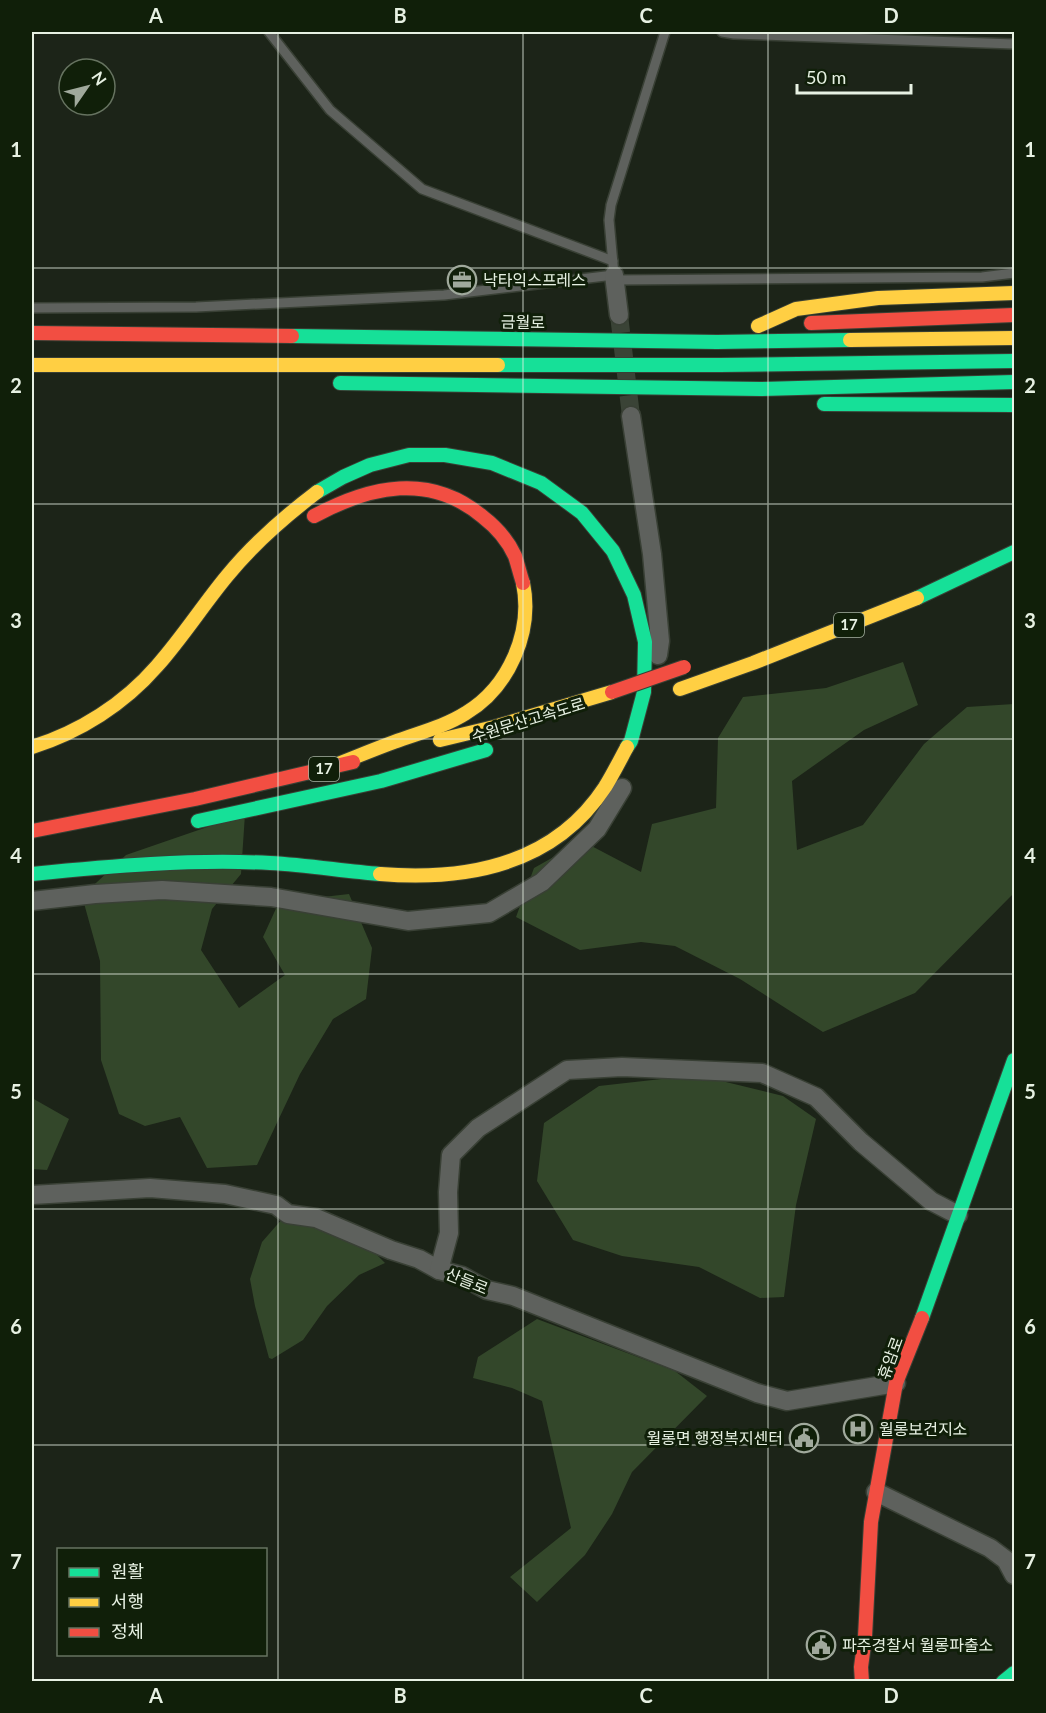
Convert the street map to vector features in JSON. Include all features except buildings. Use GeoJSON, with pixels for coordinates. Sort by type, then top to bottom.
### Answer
{"type":"FeatureCollection","features":[{"type":"Feature","properties":{"kind":"main road"},"geometry":{"type":"LineString","coordinates":[[1014,293],[878,298],[796,309],[752,325],[1014,315]]}},
{"type":"Feature","properties":{"kind":"main road"},"geometry":{"type":"LineString","coordinates":[[57,333],[88,317],[232,319]]}},
{"type":"Feature","properties":{"kind":"main road","name":"금월로"},"geometry":{"type":"LineString","coordinates":[[32,333],[717,342],[1014,338]]}},
{"type":"Feature","properties":{"kind":"main road"},"geometry":{"type":"LineString","coordinates":[[32,365],[720,366],[1014,362]]}},
{"type":"Feature","properties":{"kind":"main road"},"geometry":{"type":"LineString","coordinates":[[56,365],[109,377]]}},
{"type":"Feature","properties":{"kind":"main road"},"geometry":{"type":"LineString","coordinates":[[322,383],[761,389],[1014,382]]}},
{"type":"Feature","properties":{"kind":"main road"},"geometry":{"type":"LineString","coordinates":[[761,389],[789,400]]}},
{"type":"Feature","properties":{"kind":"main road"},"geometry":{"type":"LineString","coordinates":[[811,404],[1014,405]]}},
{"type":"Feature","properties":{"kind":"main road"},"geometry":{"type":"LineString","coordinates":[[32,747],[47,743],[79,728],[135,689],[172,649],[212,593],[249,550],[277,523],[333,482],[397,457],[436,454],[474,458],[506,466],[532,478],[563,497],[587,518],[623,566],[637,599],[645,632],[647,661],[644,690],[636,726],[625,755],[609,783],[570,828],[523,856],[490,869],[451,876],[404,877],[272,864],[191,862],[91,867],[32,874]]}},
{"type":"Feature","properties":{"kind":"main road"},"geometry":{"type":"LineString","coordinates":[[308,522],[347,500],[382,489],[435,490],[479,511],[496,526],[509,543],[519,562],[524,583],[526,613],[524,633],[518,651],[502,682],[476,707],[451,722],[330,767]]}},
{"type":"Feature","properties":{"kind":"main road","name":"17"},"geometry":{"type":"LineString","coordinates":[[630,705],[753,663],[915,599],[1014,552]]}},
{"type":"Feature","properties":{"kind":"main road","name":"수원문산고속도로"},"geometry":{"type":"LineString","coordinates":[[32,831],[183,801],[494,727],[612,692],[690,665]]}},
{"type":"Feature","properties":{"kind":"main road","name":"수원문산고속도로"},"geometry":{"type":"LineString","coordinates":[[180,825],[381,781],[495,748]]}},
{"type":"Feature","properties":{"kind":"main road","name":"휴암로"},"geometry":{"type":"LineString","coordinates":[[862,1682],[861,1667],[865,1637],[871,1522],[896,1383],[925,1309],[1014,1060]]}},
{"type":"Feature","properties":{"kind":"main road"},"geometry":{"type":"LineString","coordinates":[[1002,1682],[1014,1674]]}},
{"type":"Feature","properties":{"kind":"street"},"geometry":{"type":"LineString","coordinates":[[614,272],[616,321]]}},
{"type":"Feature","properties":{"kind":"street"},"geometry":{"type":"LineString","coordinates":[[32,901],[95,894],[162,891],[271,897],[408,921],[489,913],[542,882],[597,829],[630,774],[645,726],[660,641],[652,554],[631,416]]}},
{"type":"Feature","properties":{"kind":"street"},"geometry":{"type":"LineString","coordinates":[[439,1270],[449,1233],[448,1192],[451,1155],[478,1128],[567,1070],[622,1067],[762,1073],[816,1097],[861,1142],[931,1201],[958,1215]]}},
{"type":"Feature","properties":{"kind":"street","name":"산들로"},"geometry":{"type":"LineString","coordinates":[[32,1195],[150,1188],[225,1194],[276,1205],[288,1214],[316,1218],[391,1250],[419,1259],[439,1270],[462,1276],[487,1290],[513,1296],[740,1387],[787,1401],[896,1383]]}},
{"type":"Feature","properties":{"kind":"street"},"geometry":{"type":"LineString","coordinates":[[876,1492],[990,1548],[1006,1560],[1014,1575]]}},
{"type":"Feature","properties":{"kind":"lane"},"geometry":{"type":"LineString","coordinates":[[269,32],[330,110],[422,189],[614,272]]}},
{"type":"Feature","properties":{"kind":"lane"},"geometry":{"type":"LineString","coordinates":[[614,272],[609,220],[611,205],[665,32]]}},
{"type":"Feature","properties":{"kind":"lane"},"geometry":{"type":"LineString","coordinates":[[722,32],[1014,44]]}},
{"type":"Feature","properties":{"kind":"lane"},"geometry":{"type":"LineString","coordinates":[[32,308],[196,307],[444,295],[614,272],[982,277],[1014,273]]}},
{"type":"Feature","properties":{"kind":"green space"},"geometry":{"type":"Polygon","coordinates":[[[903,662],[918,705],[864,730],[792,781],[797,850],[863,825],[924,744],[967,707],[1014,704],[1014,893],[915,993],[823,1032],[740,979],[675,946],[641,942],[580,950],[516,917],[534,868],[582,841],[641,872],[652,824],[716,808],[718,738],[743,697],[826,688],[903,662]]]}},
{"type":"Feature","properties":{"kind":"green space"},"geometry":{"type":"Polygon","coordinates":[[[245,814],[241,874],[212,909],[201,950],[239,1008],[285,975],[263,937],[279,902],[349,894],[372,948],[366,999],[333,1019],[300,1074],[257,1165],[207,1168],[180,1117],[145,1126],[119,1114],[101,1060],[100,961],[82,896],[126,855],[245,814]]]}},
{"type":"Feature","properties":{"kind":"green space"},"geometry":{"type":"Polygon","coordinates":[[[697,1075],[783,1096],[816,1119],[796,1205],[784,1297],[760,1298],[699,1267],[622,1256],[573,1240],[537,1181],[544,1123],[599,1086],[697,1075]]]}},
{"type":"Feature","properties":{"kind":"green space"},"geometry":{"type":"Polygon","coordinates":[[[32,1098],[69,1119],[47,1170],[32,1169],[32,1098]]]}},
{"type":"Feature","properties":{"kind":"green space"},"geometry":{"type":"Polygon","coordinates":[[[283,1218],[327,1223],[369,1247],[385,1263],[359,1275],[327,1306],[303,1340],[272,1359],[269,1358],[250,1279],[262,1242],[283,1218]]]}},
{"type":"Feature","properties":{"kind":"green space"},"geometry":{"type":"Polygon","coordinates":[[[537,1319],[675,1371],[707,1396],[632,1472],[612,1514],[585,1555],[537,1602],[510,1577],[571,1528],[542,1401],[512,1388],[473,1378],[478,1357],[537,1319]]]}},
{"type":"Feature","properties":{"kind":"tunnel"},"geometry":{"type":"LineString","coordinates":[[619,315],[631,416]]}},
{"type":"Feature","properties":{"kind":"traffic: fast"},"geometry":{"type":"LineString","coordinates":[[292,336],[717,342],[850,340]]}},
{"type":"Feature","properties":{"kind":"traffic: fast"},"geometry":{"type":"LineString","coordinates":[[498,365],[1014,361]]}},
{"type":"Feature","properties":{"kind":"traffic: fast"},"geometry":{"type":"LineString","coordinates":[[340,383],[761,389],[1014,382]]}},
{"type":"Feature","properties":{"kind":"traffic: fast"},"geometry":{"type":"LineString","coordinates":[[824,404],[1014,405]]}},
{"type":"Feature","properties":{"kind":"traffic: fast"},"geometry":{"type":"LineString","coordinates":[[317,492],[370,465],[409,455],[445,455],[492,463],[541,483],[582,513],[613,551],[634,595],[645,642],[644,692],[631,741],[627,747]]}},
{"type":"Feature","properties":{"kind":"traffic: fast"},"geometry":{"type":"LineString","coordinates":[[917,598],[1014,552]]}},
{"type":"Feature","properties":{"kind":"traffic: fast"},"geometry":{"type":"LineString","coordinates":[[198,821],[381,781],[486,750]]}},
{"type":"Feature","properties":{"kind":"traffic: fast"},"geometry":{"type":"LineString","coordinates":[[32,874],[121,866],[211,862],[284,864],[380,874]]}},
{"type":"Feature","properties":{"kind":"traffic: fast"},"geometry":{"type":"LineString","coordinates":[[922,1318],[1014,1060]]}},
{"type":"Feature","properties":{"kind":"traffic: fast"},"geometry":{"type":"LineString","coordinates":[[1003,1682],[1014,1673]]}},
{"type":"Feature","properties":{"kind":"traffic: slow"},"geometry":{"type":"LineString","coordinates":[[758,326],[796,309],[878,298],[1014,293]]}},
{"type":"Feature","properties":{"kind":"traffic: slow"},"geometry":{"type":"LineString","coordinates":[[850,340],[1014,338]]}},
{"type":"Feature","properties":{"kind":"traffic: slow"},"geometry":{"type":"LineString","coordinates":[[32,365],[498,365]]}},
{"type":"Feature","properties":{"kind":"traffic: slow"},"geometry":{"type":"LineString","coordinates":[[32,747],[84,725],[130,693],[166,655],[247,553],[317,492]]}},
{"type":"Feature","properties":{"kind":"traffic: slow"},"geometry":{"type":"LineString","coordinates":[[330,767],[449,722],[481,702],[506,673],[521,639],[525,602],[523,583]]}},
{"type":"Feature","properties":{"kind":"traffic: slow"},"geometry":{"type":"LineString","coordinates":[[680,689],[753,663],[917,598]]}},
{"type":"Feature","properties":{"kind":"traffic: slow"},"geometry":{"type":"LineString","coordinates":[[440,740],[494,727],[612,692]]}},
{"type":"Feature","properties":{"kind":"traffic: slow"},"geometry":{"type":"LineString","coordinates":[[380,874],[444,874],[476,870],[534,851],[560,834],[584,813],[605,787],[627,747]]}},
{"type":"Feature","properties":{"kind":"traffic: jam"},"geometry":{"type":"LineString","coordinates":[[811,323],[1014,315]]}},
{"type":"Feature","properties":{"kind":"traffic: jam"},"geometry":{"type":"LineString","coordinates":[[32,333],[292,336]]}},
{"type":"Feature","properties":{"kind":"traffic: jam"},"geometry":{"type":"LineString","coordinates":[[314,516],[357,497],[378,491],[400,488],[421,489],[442,494],[463,503],[497,530],[515,556],[523,583]]}},
{"type":"Feature","properties":{"kind":"traffic: jam"},"geometry":{"type":"LineString","coordinates":[[612,692],[684,667]]}},
{"type":"Feature","properties":{"kind":"traffic: jam"},"geometry":{"type":"LineString","coordinates":[[32,831],[195,799],[353,762]]}},
{"type":"Feature","properties":{"kind":"traffic: jam"},"geometry":{"type":"LineString","coordinates":[[862,1682],[861,1667],[865,1637],[871,1522],[896,1383],[922,1318]]}},
{"type":"Feature","properties":{"kind":"place","name":"낙타익스프레스"},"geometry":{"type":"Point","coordinates":[462,280]}},
{"type":"Feature","properties":{"kind":"place","name":"월롱보건지소"},"geometry":{"type":"Point","coordinates":[858,1429]}},
{"type":"Feature","properties":{"kind":"place","name":"월롱면 행정복지센터"},"geometry":{"type":"Point","coordinates":[804,1438]}},
{"type":"Feature","properties":{"kind":"place","name":"파주경찰서 월롱파출소"},"geometry":{"type":"Point","coordinates":[821,1645]}}]}
